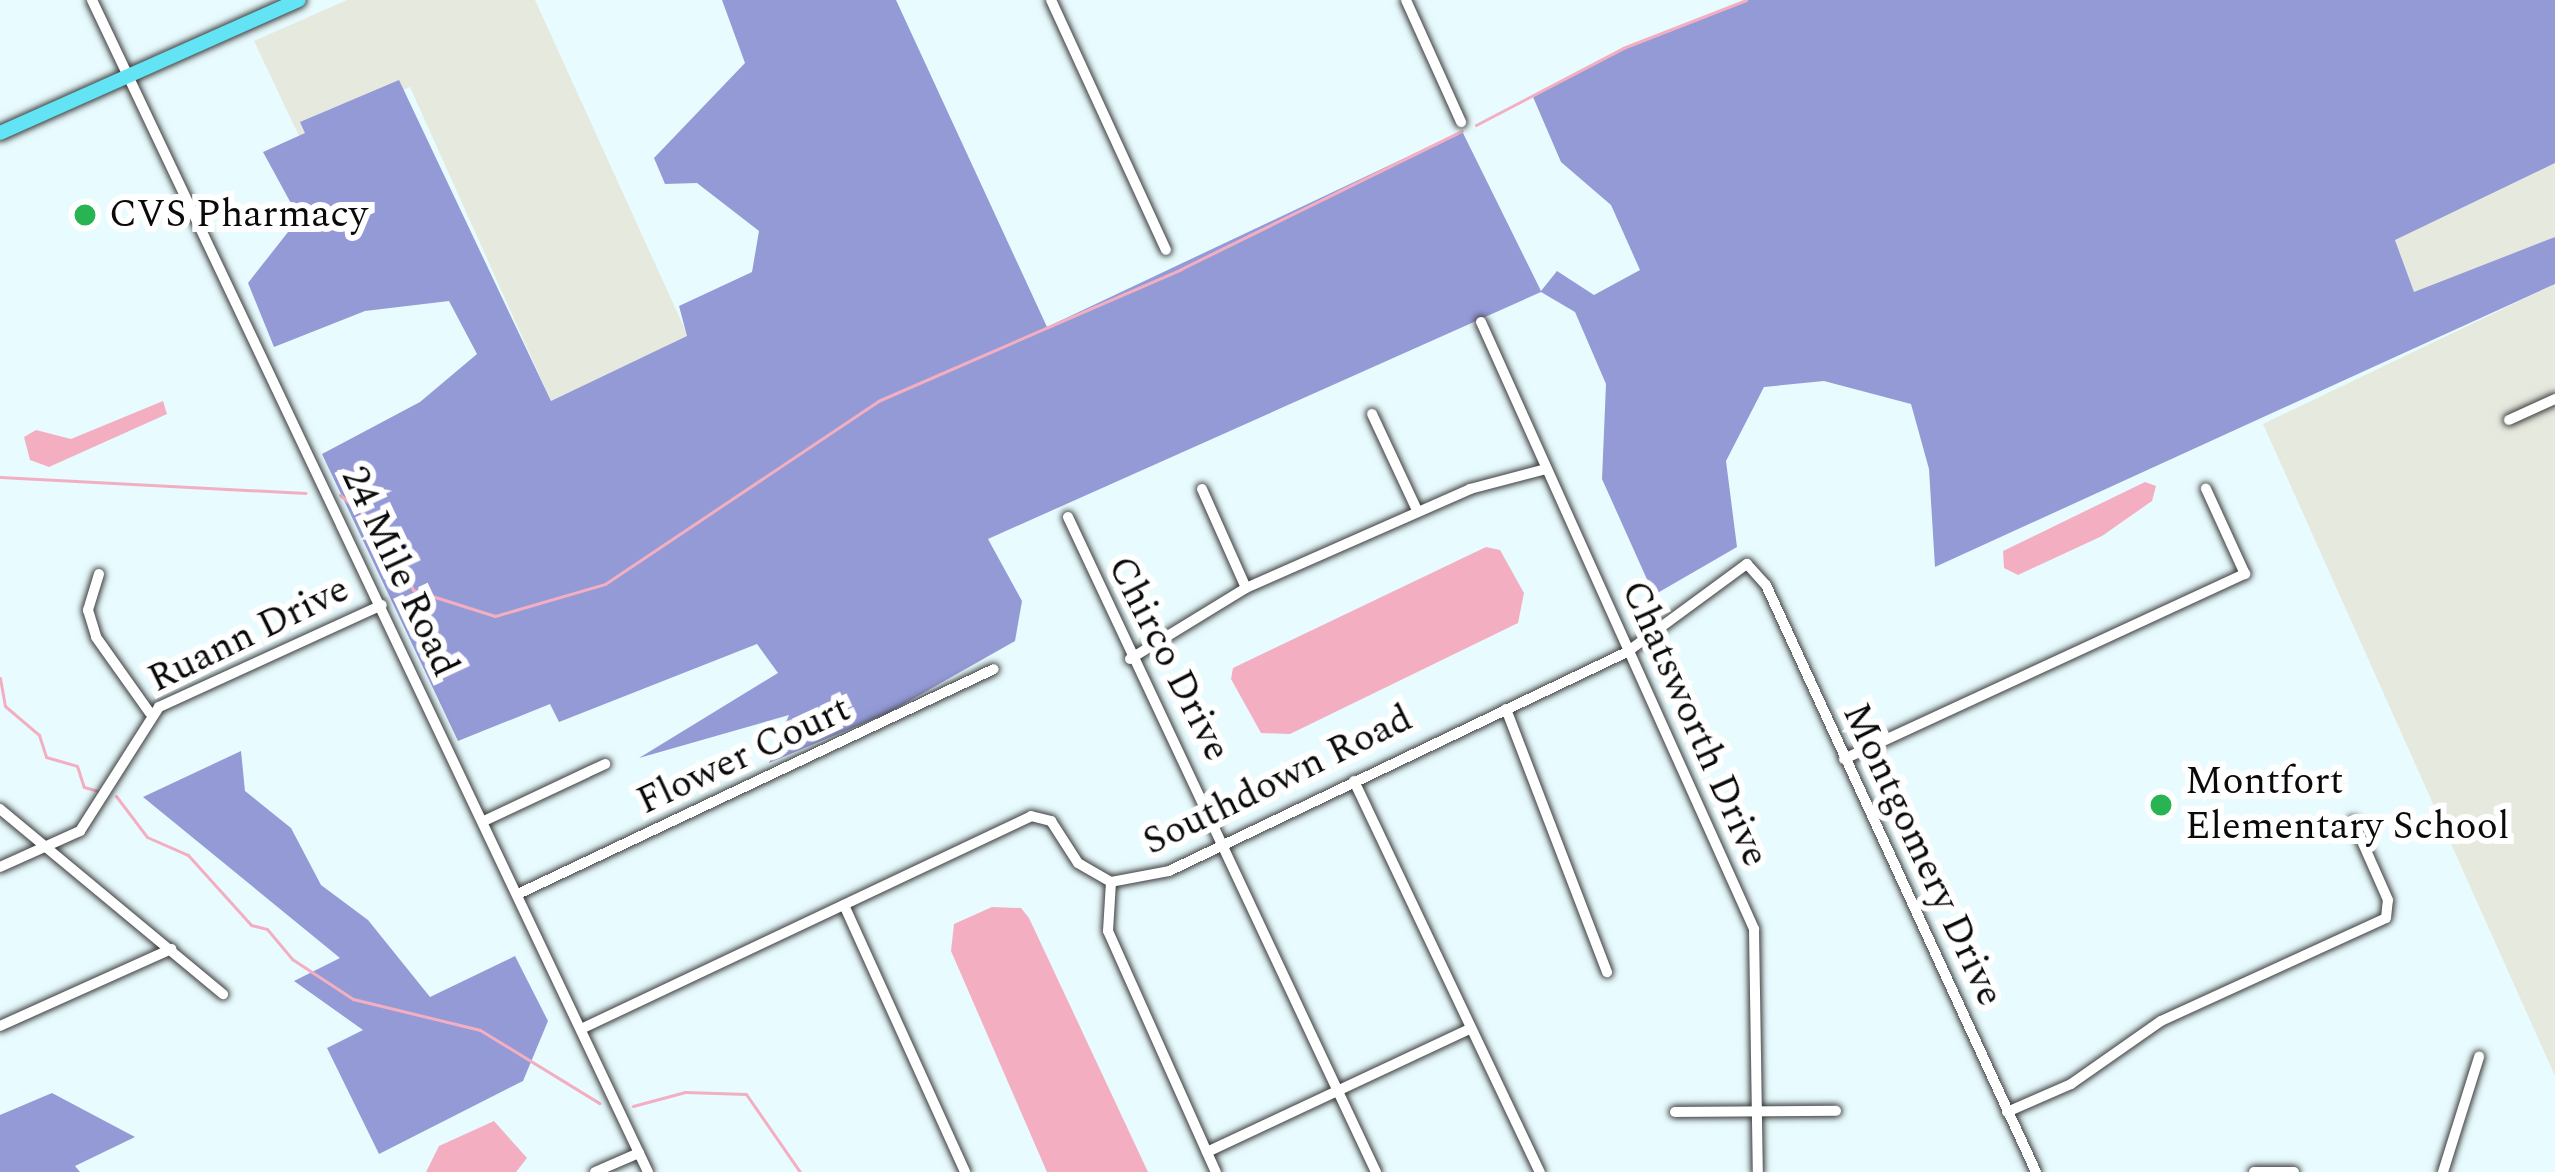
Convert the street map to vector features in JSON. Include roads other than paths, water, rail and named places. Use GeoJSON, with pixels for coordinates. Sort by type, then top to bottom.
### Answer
{"type":"FeatureCollection","features":[{"type":"Feature","properties":{"kind":"main road"},"geometry":{"type":"LineString","coordinates":[[0,133],[299,0]]}},
{"type":"Feature","properties":{"kind":"street","name":"24 Mile Road"},"geometry":{"type":"LineString","coordinates":[[92,0],[648,1172]]}},
{"type":"Feature","properties":{"kind":"street"},"geometry":{"type":"LineString","coordinates":[[1052,0],[1166,250]]}},
{"type":"Feature","properties":{"kind":"street"},"geometry":{"type":"LineString","coordinates":[[1406,0],[1461,122]]}},
{"type":"Feature","properties":{"kind":"street","name":"Chatsworth Drive"},"geometry":{"type":"LineString","coordinates":[[1481,322],[1754,929],[1758,1172]]}},
{"type":"Feature","properties":{"kind":"street"},"geometry":{"type":"LineString","coordinates":[[2509,420],[2555,399]]}},
{"type":"Feature","properties":{"kind":"street"},"geometry":{"type":"LineString","coordinates":[[1372,414],[1417,510]]}},
{"type":"Feature","properties":{"kind":"street"},"geometry":{"type":"LineString","coordinates":[[1130,659],[1246,588],[1417,510],[1546,469]]}},
{"type":"Feature","properties":{"kind":"street"},"geometry":{"type":"LineString","coordinates":[[1202,489],[1246,588]]}},
{"type":"Feature","properties":{"kind":"street"},"geometry":{"type":"LineString","coordinates":[[1844,759],[2245,574],[2206,489]]}},
{"type":"Feature","properties":{"kind":"street","name":"Chirco Drive"},"geometry":{"type":"LineString","coordinates":[[1068,518],[1130,659],[1228,845],[1376,1172]]}},
{"type":"Feature","properties":{"kind":"street","name":"Southdown Road"},"geometry":{"type":"LineString","coordinates":[[581,1028],[1038,815],[1056,827],[1078,862],[1111,882],[1151,878],[1628,652],[1752,564]]}},
{"type":"Feature","properties":{"kind":"street","name":"Montgomery Drive"},"geometry":{"type":"LineString","coordinates":[[1752,564],[2036,1172]]}},
{"type":"Feature","properties":{"kind":"street"},"geometry":{"type":"LineString","coordinates":[[99,574],[88,610],[96,637],[150,713]]}},
{"type":"Feature","properties":{"kind":"street","name":"Ruann Drive"},"geometry":{"type":"LineString","coordinates":[[0,867],[94,816],[150,713],[382,605]]}},
{"type":"Feature","properties":{"kind":"street","name":"Flower Court"},"geometry":{"type":"LineString","coordinates":[[518,895],[994,669]]}},
{"type":"Feature","properties":{"kind":"street"},"geometry":{"type":"LineString","coordinates":[[1506,709],[1607,972]]}},
{"type":"Feature","properties":{"kind":"street"},"geometry":{"type":"LineString","coordinates":[[484,821],[605,764]]}},
{"type":"Feature","properties":{"kind":"street"},"geometry":{"type":"LineString","coordinates":[[1354,781],[1540,1172]]}},
{"type":"Feature","properties":{"kind":"street"},"geometry":{"type":"LineString","coordinates":[[0,809],[223,994]]}},
{"type":"Feature","properties":{"kind":"street"},"geometry":{"type":"LineString","coordinates":[[2007,1112],[2086,1076],[2161,1021],[2390,912],[2353,821]]}},
{"type":"Feature","properties":{"kind":"street"},"geometry":{"type":"LineString","coordinates":[[1111,882],[1108,932],[1216,1172]]}},
{"type":"Feature","properties":{"kind":"street"},"geometry":{"type":"LineString","coordinates":[[844,904],[965,1172]]}},
{"type":"Feature","properties":{"kind":"street"},"geometry":{"type":"LineString","coordinates":[[0,1026],[171,950]]}},
{"type":"Feature","properties":{"kind":"street"},"geometry":{"type":"LineString","coordinates":[[1207,1152],[1469,1030]]}},
{"type":"Feature","properties":{"kind":"street"},"geometry":{"type":"LineString","coordinates":[[2444,1172],[2479,1057]]}},
{"type":"Feature","properties":{"kind":"street"},"geometry":{"type":"LineString","coordinates":[[1675,1112],[1836,1112]]}},
{"type":"Feature","properties":{"kind":"street"},"geometry":{"type":"LineString","coordinates":[[595,1172],[639,1153]]}},
{"type":"Feature","properties":{"kind":"street"},"geometry":{"type":"LineString","coordinates":[[2254,1172],[2294,1172]]}},
{"type":"Feature","properties":{"kind":"waterway"},"geometry":{"type":"LineString","coordinates":[[1476,125],[1623,48],[1746,0]]}},
{"type":"Feature","properties":{"kind":"waterway"},"geometry":{"type":"LineString","coordinates":[[340,495],[391,537],[413,590],[495,616],[605,584],[878,401],[1181,269],[1462,131]]}},
{"type":"Feature","properties":{"kind":"waterway"},"geometry":{"type":"LineString","coordinates":[[0,477],[306,493]]}},
{"type":"Feature","properties":{"kind":"waterway"},"geometry":{"type":"LineString","coordinates":[[0,678],[5,706],[39,735],[46,757],[77,766],[84,787],[98,791]]}},
{"type":"Feature","properties":{"kind":"waterway"},"geometry":{"type":"LineString","coordinates":[[116,796],[147,837],[188,855],[251,925],[267,929],[292,959],[353,999],[480,1030],[599,1103]]}},
{"type":"Feature","properties":{"kind":"waterway"},"geometry":{"type":"LineString","coordinates":[[633,1106],[685,1092],[746,1094],[800,1172]]}},
{"type":"Feature","properties":{"kind":"place","name":"CVS Pharmacy"},"geometry":{"type":"Point","coordinates":[85,215]}},
{"type":"Feature","properties":{"kind":"place","name":"Montfort Elementary School"},"geometry":{"type":"Point","coordinates":[2161,805]}}]}
